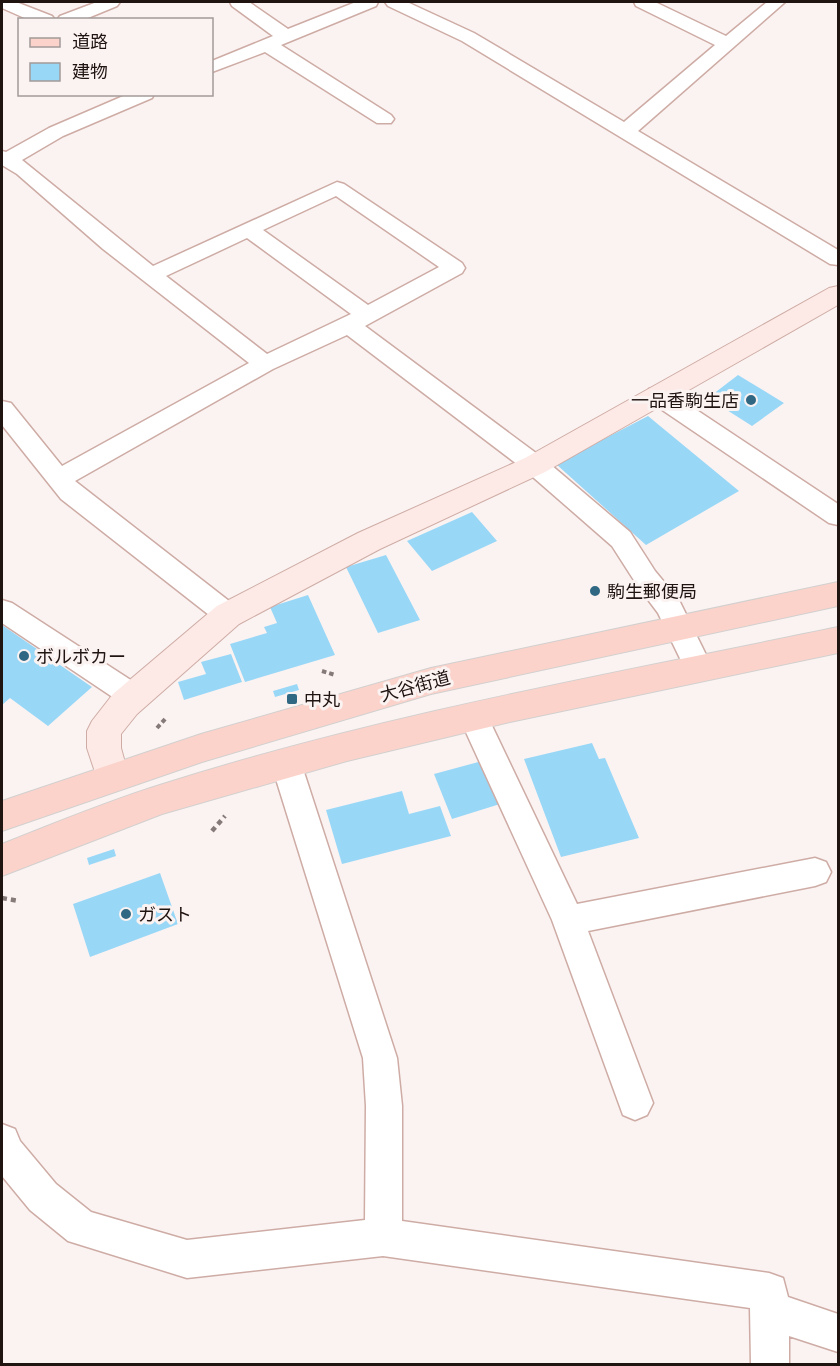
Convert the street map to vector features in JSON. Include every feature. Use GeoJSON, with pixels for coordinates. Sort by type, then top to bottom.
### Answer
{"type":"FeatureCollection","features":[{"type":"Feature","properties":{"kind":"main road","name":"大谷街道"},"geometry":{"type":"LineString","coordinates":[[2,816],[112,777],[304,716],[431,681],[838,594]]}},
{"type":"Feature","properties":{"kind":"main road"},"geometry":{"type":"LineString","coordinates":[[2,860],[131,810],[286,763],[474,717],[838,640]]}},
{"type":"Feature","properties":{"kind":"street"},"geometry":{"type":"LineString","coordinates":[[2,2],[41,18]]}},
{"type":"Feature","properties":{"kind":"street"},"geometry":{"type":"LineString","coordinates":[[71,18],[111,2]]}},
{"type":"Feature","properties":{"kind":"street"},"geometry":{"type":"LineString","coordinates":[[238,2],[285,36]]}},
{"type":"Feature","properties":{"kind":"street"},"geometry":{"type":"LineString","coordinates":[[213,67],[370,2]]}},
{"type":"Feature","properties":{"kind":"street"},"geometry":{"type":"LineString","coordinates":[[394,2],[446,18],[468,37],[838,259]]}},
{"type":"Feature","properties":{"kind":"street"},"geometry":{"type":"LineString","coordinates":[[642,2],[728,44]]}},
{"type":"Feature","properties":{"kind":"street"},"geometry":{"type":"LineString","coordinates":[[625,132],[777,2]]}},
{"type":"Feature","properties":{"kind":"street"},"geometry":{"type":"LineString","coordinates":[[266,44],[384,119]]}},
{"type":"Feature","properties":{"kind":"street"},"geometry":{"type":"LineString","coordinates":[[140,96],[56,132],[9,167],[265,364]]}},
{"type":"Feature","properties":{"kind":"street"},"geometry":{"type":"LineString","coordinates":[[59,479],[265,364],[358,320],[454,268],[337,188],[151,275]]}},
{"type":"Feature","properties":{"kind":"street"},"geometry":{"type":"LineString","coordinates":[[249,230],[536,465],[621,539],[646,578],[669,607],[699,669]]}},
{"type":"Feature","properties":{"kind":"street"},"geometry":{"type":"LineString","coordinates":[[112,777],[104,748],[104,731],[134,696],[228,615],[369,541],[536,465],[838,294]]}},
{"type":"Feature","properties":{"kind":"street"},"geometry":{"type":"LineString","coordinates":[[657,395],[838,516]]}},
{"type":"Feature","properties":{"kind":"street"},"geometry":{"type":"LineString","coordinates":[[2,409],[70,493],[228,615]]}},
{"type":"Feature","properties":{"kind":"street"},"geometry":{"type":"LineString","coordinates":[[2,610],[134,696]]}},
{"type":"Feature","properties":{"kind":"street"},"geometry":{"type":"LineString","coordinates":[[474,717],[568,920],[635,1103]]}},
{"type":"Feature","properties":{"kind":"street"},"geometry":{"type":"LineString","coordinates":[[286,763],[381,1058],[384,1106],[383,1237]]}},
{"type":"Feature","properties":{"kind":"street"},"geometry":{"type":"LineString","coordinates":[[568,920],[815,872]]}},
{"type":"Feature","properties":{"kind":"street"},"geometry":{"type":"LineString","coordinates":[[2,1142],[6,1153],[43,1197],[81,1228],[187,1259],[383,1237],[769,1292],[770,1365]]}},
{"type":"Feature","properties":{"kind":"street"},"geometry":{"type":"LineString","coordinates":[[770,1310],[838,1333]]}},
{"type":"Feature","properties":{"kind":"path"},"geometry":{"type":"LineString","coordinates":[[153,732],[167,717]]}},
{"type":"Feature","properties":{"kind":"path"},"geometry":{"type":"LineString","coordinates":[[2,898],[19,901]]}},
{"type":"Feature","properties":{"kind":"building"},"geometry":{"type":"Polygon","coordinates":[[[738,375],[784,403],[752,426],[708,398],[738,375]]]}},
{"type":"Feature","properties":{"kind":"building"},"geometry":{"type":"Polygon","coordinates":[[[648,416],[739,491],[646,545],[556,464],[648,416]]]}},
{"type":"Feature","properties":{"kind":"building"},"geometry":{"type":"Polygon","coordinates":[[[472,512],[497,541],[432,571],[407,541],[472,512]]]}},
{"type":"Feature","properties":{"kind":"building"},"geometry":{"type":"Polygon","coordinates":[[[386,555],[420,620],[378,633],[346,567],[386,555]]]}},
{"type":"Feature","properties":{"kind":"building"},"geometry":{"type":"Polygon","coordinates":[[[308,595],[335,655],[245,682],[230,644],[267,633],[264,627],[277,623],[270,607],[308,595]]]}},
{"type":"Feature","properties":{"kind":"building","name":"ボルボカー"},"geometry":{"type":"Polygon","coordinates":[[[2,625],[92,687],[48,726],[10,698],[2,705],[2,625]]]}},
{"type":"Feature","properties":{"kind":"building"},"geometry":{"type":"Polygon","coordinates":[[[231,654],[242,682],[184,700],[178,682],[206,674],[201,662],[231,654]]]}},
{"type":"Feature","properties":{"kind":"building"},"geometry":{"type":"Polygon","coordinates":[[[297,684],[299,690],[275,697],[273,691],[297,684]]]}},
{"type":"Feature","properties":{"kind":"building"},"geometry":{"type":"Polygon","coordinates":[[[592,743],[599,759],[605,758],[639,838],[561,857],[524,759],[592,743]]]}},
{"type":"Feature","properties":{"kind":"building"},"geometry":{"type":"Polygon","coordinates":[[[482,761],[500,804],[452,819],[434,774],[482,761]]]}},
{"type":"Feature","properties":{"kind":"building"},"geometry":{"type":"Polygon","coordinates":[[[402,791],[409,814],[440,806],[451,836],[342,864],[326,810],[402,791]]]}},
{"type":"Feature","properties":{"kind":"building"},"geometry":{"type":"Polygon","coordinates":[[[114,849],[116,856],[89,865],[87,858],[114,849]]]}},
{"type":"Feature","properties":{"kind":"building","name":"ガスト"},"geometry":{"type":"Polygon","coordinates":[[[160,873],[178,924],[90,957],[73,904],[160,873]]]}},
{"type":"Feature","properties":{"kind":"place","name":"一品香駒生店"},"geometry":{"type":"Point","coordinates":[751,400]}},
{"type":"Feature","properties":{"kind":"place","name":"駒生郵便局"},"geometry":{"type":"Point","coordinates":[595,591]}},
{"type":"Feature","properties":{"kind":"place","name":"ボルボカー"},"geometry":{"type":"Point","coordinates":[24,656]}},
{"type":"Feature","properties":{"kind":"place","name":"中丸"},"geometry":{"type":"Point","coordinates":[292,699]}},
{"type":"Feature","properties":{"kind":"place","name":"ガスト"},"geometry":{"type":"Point","coordinates":[126,914]}}]}
